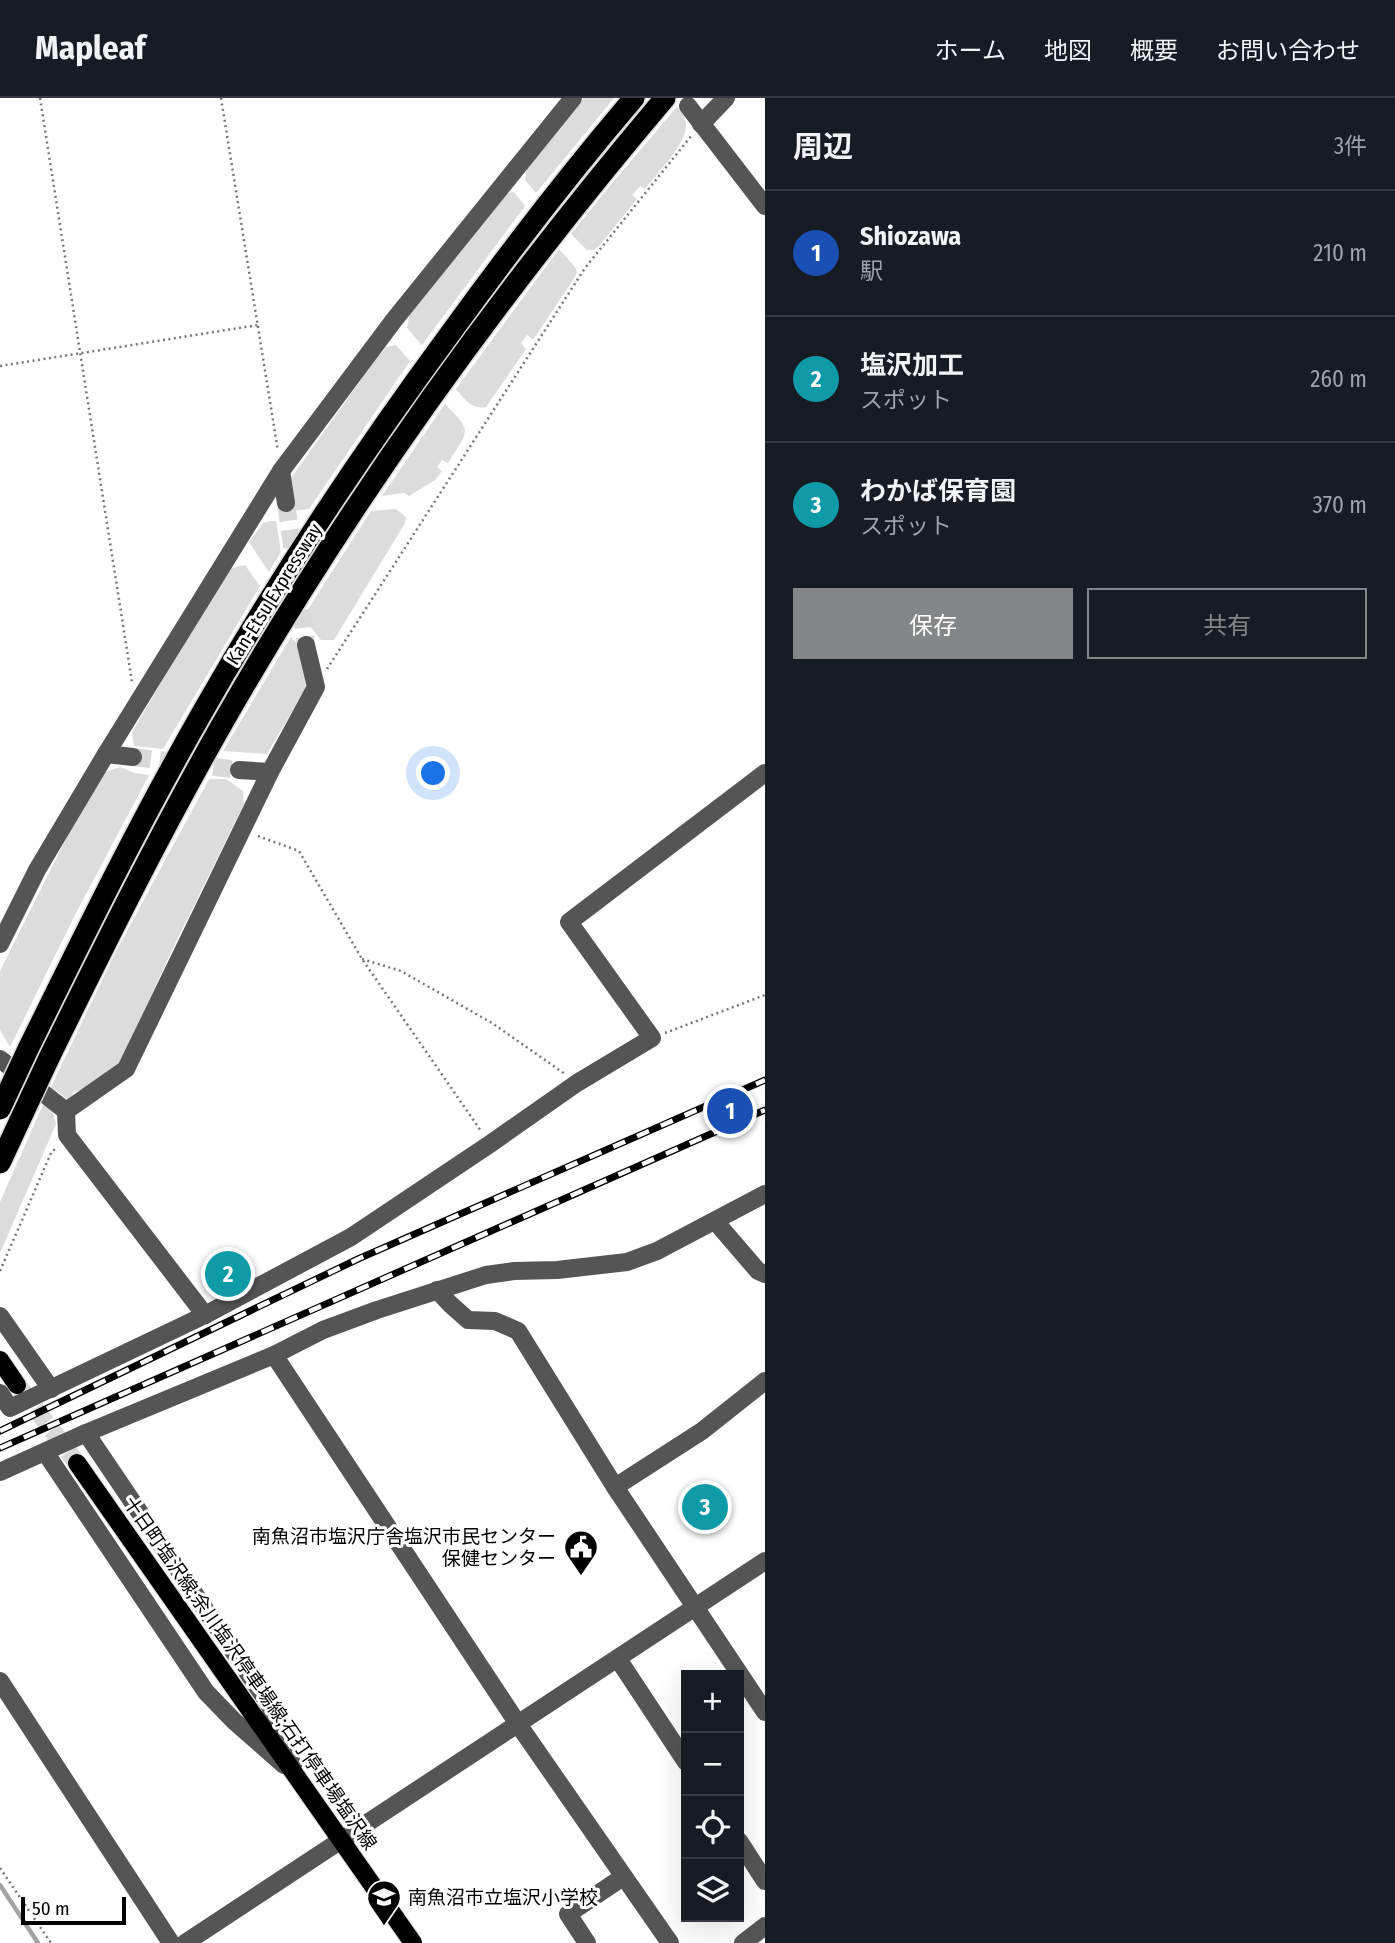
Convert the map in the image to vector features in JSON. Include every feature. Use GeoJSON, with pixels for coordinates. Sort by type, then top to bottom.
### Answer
{"type":"FeatureCollection","features":[{"type":"Feature","properties":{"kind":"highway","name":"Kan-Etsu Expressway"},"geometry":{"type":"LineString","coordinates":[[0,1108],[146,814],[203,710],[288,570],[398,403],[533,221],[634,98]]}},
{"type":"Feature","properties":{"kind":"highway","name":"Kan-Etsu Expressway"},"geometry":{"type":"LineString","coordinates":[[0,1163],[49,1058],[165,826],[222,724],[345,522],[415,419],[481,329],[560,226],[665,98]]}},
{"type":"Feature","properties":{"kind":"main road"},"geometry":{"type":"LineString","coordinates":[[0,1360],[17,1384]]}},
{"type":"Feature","properties":{"kind":"main road","name":"十日町塩沢線;余川塩沢停車場線;石打停車場塩沢線"},"geometry":{"type":"LineString","coordinates":[[77,1463],[413,1943]]}},
{"type":"Feature","properties":{"kind":"street"},"geometry":{"type":"LineString","coordinates":[[0,944],[37,870],[281,471],[394,320],[573,98]]}},
{"type":"Feature","properties":{"kind":"street"},"geometry":{"type":"LineString","coordinates":[[701,124],[726,98]]}},
{"type":"Feature","properties":{"kind":"street"},"geometry":{"type":"LineString","coordinates":[[688,106],[765,206]]}},
{"type":"Feature","properties":{"kind":"street"},"geometry":{"type":"LineString","coordinates":[[281,471],[286,503]]}},
{"type":"Feature","properties":{"kind":"street"},"geometry":{"type":"LineString","coordinates":[[66,1111],[127,1069],[241,830],[316,687],[306,645]]}},
{"type":"Feature","properties":{"kind":"street"},"geometry":{"type":"LineString","coordinates":[[106,754],[133,757]]}},
{"type":"Feature","properties":{"kind":"street"},"geometry":{"type":"LineString","coordinates":[[239,769],[270,772]]}},
{"type":"Feature","properties":{"kind":"street"},"geometry":{"type":"LineString","coordinates":[[0,1393],[10,1408],[205,1315],[351,1237],[577,1083],[652,1038],[569,922],[765,773]]}},
{"type":"Feature","properties":{"kind":"street"},"geometry":{"type":"LineString","coordinates":[[0,1059],[66,1111],[67,1135],[205,1315]]}},
{"type":"Feature","properties":{"kind":"street"},"geometry":{"type":"LineString","coordinates":[[0,1472],[274,1355],[323,1330],[486,1275],[627,1262],[657,1251],[765,1194]]}},
{"type":"Feature","properties":{"kind":"street"},"geometry":{"type":"LineString","coordinates":[[715,1221],[758,1271],[765,1274]]}},
{"type":"Feature","properties":{"kind":"street"},"geometry":{"type":"LineString","coordinates":[[438,1290],[468,1320],[495,1321],[518,1331],[615,1487],[765,1712]]}},
{"type":"Feature","properties":{"kind":"street"},"geometry":{"type":"LineString","coordinates":[[0,1316],[51,1389]]}},
{"type":"Feature","properties":{"kind":"street"},"geometry":{"type":"LineString","coordinates":[[274,1355],[518,1724],[670,1943]]}},
{"type":"Feature","properties":{"kind":"street"},"geometry":{"type":"LineString","coordinates":[[615,1487],[702,1431],[765,1381]]}},
{"type":"Feature","properties":{"kind":"street"},"geometry":{"type":"LineString","coordinates":[[86,1433],[269,1704],[297,1775]]}},
{"type":"Feature","properties":{"kind":"street"},"geometry":{"type":"LineString","coordinates":[[46,1452],[206,1692],[234,1721],[297,1775]]}},
{"type":"Feature","properties":{"kind":"street"},"geometry":{"type":"LineString","coordinates":[[185,1943],[765,1561]]}},
{"type":"Feature","properties":{"kind":"street"},"geometry":{"type":"LineString","coordinates":[[618,1659],[681,1754]]}},
{"type":"Feature","properties":{"kind":"street"},"geometry":{"type":"LineString","coordinates":[[0,1681],[171,1943]]}},
{"type":"Feature","properties":{"kind":"street"},"geometry":{"type":"LineString","coordinates":[[744,1849],[765,1881]]}},
{"type":"Feature","properties":{"kind":"street"},"geometry":{"type":"LineString","coordinates":[[587,1943],[568,1914],[623,1877]]}},
{"type":"Feature","properties":{"kind":"street"},"geometry":{"type":"LineString","coordinates":[[743,1943],[765,1926]]}},
{"type":"Feature","properties":{"kind":"path"},"geometry":{"type":"LineString","coordinates":[[40,98],[135,707]]}},
{"type":"Feature","properties":{"kind":"path"},"geometry":{"type":"LineString","coordinates":[[220,98],[281,471]]}},
{"type":"Feature","properties":{"kind":"path"},"geometry":{"type":"LineString","coordinates":[[316,687],[585,268],[701,124]]}},
{"type":"Feature","properties":{"kind":"path"},"geometry":{"type":"LineString","coordinates":[[0,366],[258,325]]}},
{"type":"Feature","properties":{"kind":"path"},"geometry":{"type":"LineString","coordinates":[[241,830],[299,851],[362,959],[490,1144]]}},
{"type":"Feature","properties":{"kind":"path"},"geometry":{"type":"LineString","coordinates":[[362,959],[401,971],[481,1017],[577,1083]]}},
{"type":"Feature","properties":{"kind":"path"},"geometry":{"type":"LineString","coordinates":[[652,1038],[765,995]]}},
{"type":"Feature","properties":{"kind":"path"},"geometry":{"type":"LineString","coordinates":[[0,1271],[51,1153],[67,1135]]}},
{"type":"Feature","properties":{"kind":"path"},"geometry":{"type":"LineString","coordinates":[[0,1868],[51,1943]]}},
{"type":"Feature","properties":{"kind":"shaded area"},"geometry":{"type":"Polygon","coordinates":[[[583,98],[614,98],[536,193],[525,180],[527,165],[583,98]]]}},
{"type":"Feature","properties":{"kind":"shaded area"},"geometry":{"type":"Polygon","coordinates":[[[677,107],[686,124],[681,142],[645,189],[640,186],[632,195],[637,199],[599,246],[594,250],[587,250],[571,234],[677,107]]]}},
{"type":"Feature","properties":{"kind":"shaded area"},"geometry":{"type":"Polygon","coordinates":[[[514,192],[525,206],[422,345],[407,328],[410,313],[499,201],[507,193],[514,192]]]}},
{"type":"Feature","properties":{"kind":"shaded area"},"geometry":{"type":"Polygon","coordinates":[[[559,249],[575,267],[575,277],[533,340],[527,335],[521,343],[526,349],[486,407],[472,405],[456,389],[559,249]]]}},
{"type":"Feature","properties":{"kind":"shaded area"},"geometry":{"type":"Polygon","coordinates":[[[396,345],[410,361],[309,509],[293,511],[291,478],[373,363],[386,347],[396,345]]]}},
{"type":"Feature","properties":{"kind":"shaded area"},"geometry":{"type":"Polygon","coordinates":[[[445,404],[461,421],[465,432],[448,463],[442,460],[437,467],[442,471],[435,480],[409,496],[404,493],[382,496],[445,404]]]}},
{"type":"Feature","properties":{"kind":"shaded area"},"geometry":{"type":"Polygon","coordinates":[[[396,509],[406,517],[405,523],[334,640],[321,640],[303,617],[371,511],[396,509]]]}},
{"type":"Feature","properties":{"kind":"shaded area"},"geometry":{"type":"Polygon","coordinates":[[[276,521],[281,552],[269,572],[249,542],[263,523],[276,521]]]}},
{"type":"Feature","properties":{"kind":"shaded area"},"geometry":{"type":"Polygon","coordinates":[[[245,565],[260,586],[163,749],[134,746],[132,732],[228,569],[245,565]]]}},
{"type":"Feature","properties":{"kind":"shaded area"},"geometry":{"type":"Polygon","coordinates":[[[291,637],[301,648],[306,688],[267,754],[223,751],[291,637]]]}},
{"type":"Feature","properties":{"kind":"shaded area"},"geometry":{"type":"Polygon","coordinates":[[[120,767],[149,775],[76,913],[10,1047],[0,1030],[0,971],[69,833],[106,772],[120,767]]]}},
{"type":"Feature","properties":{"kind":"shaded area"},"geometry":{"type":"Polygon","coordinates":[[[209,779],[226,779],[243,791],[244,804],[119,1066],[94,1085],[74,1092],[69,1100],[51,1087],[114,955],[209,779]]]}},
{"type":"Feature","properties":{"kind":"shaded area"},"geometry":{"type":"Polygon","coordinates":[[[45,1100],[51,1107],[56,1124],[0,1253],[0,1202],[45,1100]]]}},
{"type":"Feature","properties":{"kind":"waterway"},"geometry":{"type":"LineString","coordinates":[[0,1885],[38,1943]]}},
{"type":"Feature","properties":{"kind":"tunnel"},"geometry":{"type":"LineString","coordinates":[[286,503],[306,645]]}},
{"type":"Feature","properties":{"kind":"tunnel"},"geometry":{"type":"LineString","coordinates":[[133,757],[239,770]]}},
{"type":"Feature","properties":{"kind":"tunnel"},"geometry":{"type":"LineString","coordinates":[[19,1387],[77,1463]]}},
{"type":"Feature","properties":{"kind":"railway"},"geometry":{"type":"LineString","coordinates":[[0,1431],[358,1259],[765,1080]]}},
{"type":"Feature","properties":{"kind":"railway"},"geometry":{"type":"LineString","coordinates":[[0,1448],[765,1110]]}},
{"type":"Feature","properties":{"kind":"place","name":"Shiozawa"},"geometry":{"type":"Point","coordinates":[730,1111]}},
{"type":"Feature","properties":{"kind":"place","name":"塩沢加工"},"geometry":{"type":"Point","coordinates":[228,1274]}},
{"type":"Feature","properties":{"kind":"place","name":"わかば保育園"},"geometry":{"type":"Point","coordinates":[705,1507]}},
{"type":"Feature","properties":{"kind":"place","name":"南魚沼市塩沢庁舎塩沢市民センター 保健センター"},"geometry":{"type":"Point","coordinates":[581,1577]}},
{"type":"Feature","properties":{"kind":"place","name":"南魚沼市立塩沢小学校"},"geometry":{"type":"Point","coordinates":[384,1927]}}]}
